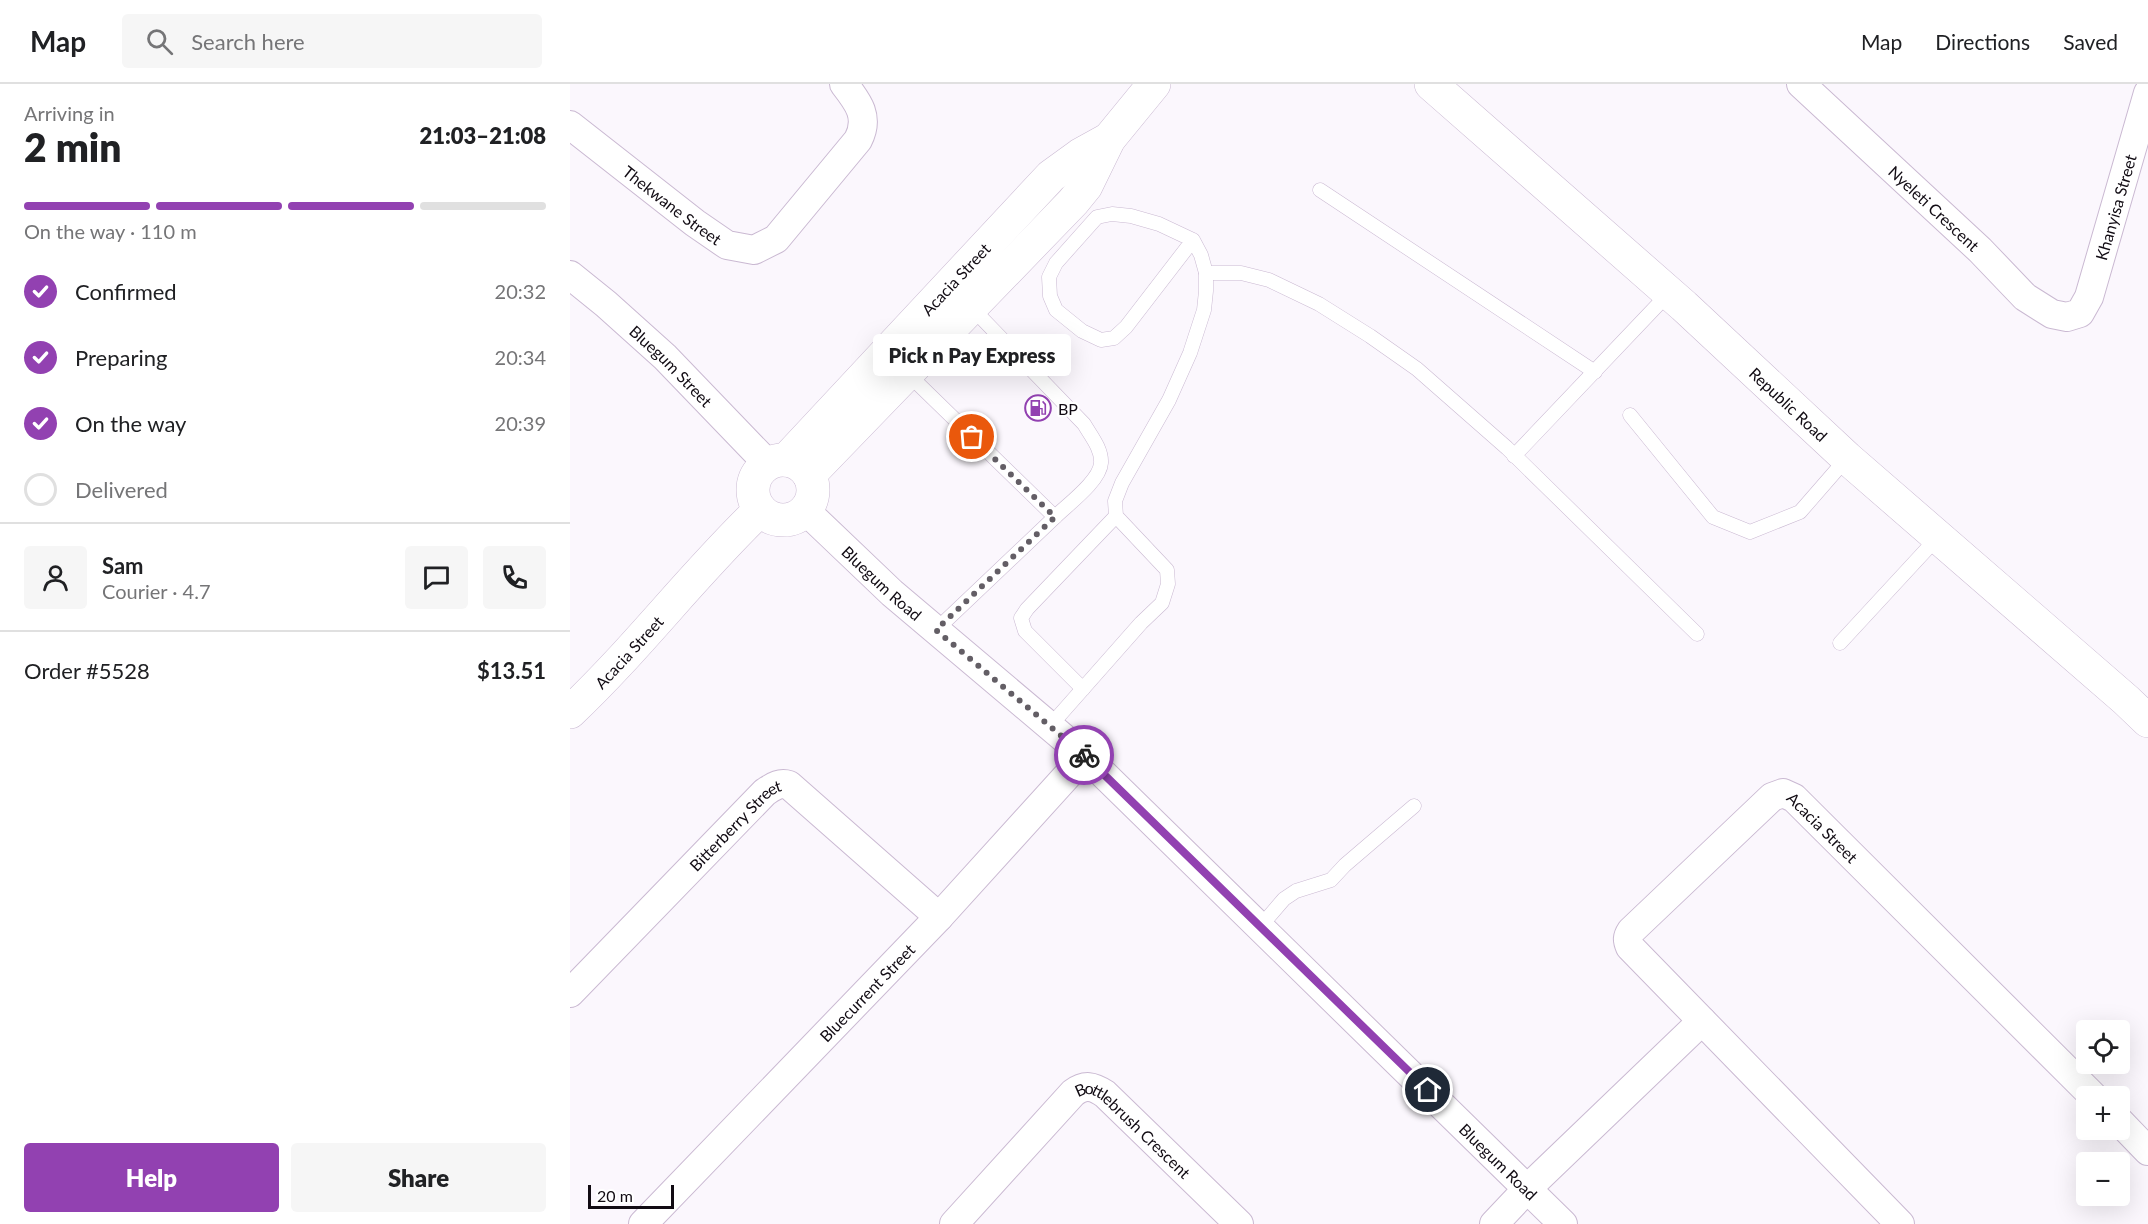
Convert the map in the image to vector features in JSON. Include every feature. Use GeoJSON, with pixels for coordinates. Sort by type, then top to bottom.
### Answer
{"type":"FeatureCollection","features":[{"type":"Feature","properties":{"kind":"street","name":"Thekwane Street"},"geometry":{"type":"LineString","coordinates":[[570,125],[695,223],[727,245],[754,250],[776,239],[858,140],[864,125],[863,117],[857,102],[844,84]]}},
{"type":"Feature","properties":{"kind":"street","name":"Acacia Street"},"geometry":{"type":"LineString","coordinates":[[787,466],[907,373],[1073,202],[1086,186],[1109,139],[1154,84]]}},
{"type":"Feature","properties":{"kind":"street","name":"Republic Road"},"geometry":{"type":"LineString","coordinates":[[1431,84],[1669,293],[1847,458],[2148,721]]}},
{"type":"Feature","properties":{"kind":"street","name":"Nyeleti Crescent"},"geometry":{"type":"LineString","coordinates":[[1802,84],[1980,250],[2025,297],[2052,314],[2073,316]]}},
{"type":"Feature","properties":{"kind":"street","name":"Khanyisa Street"},"geometry":{"type":"LineString","coordinates":[[2073,316],[2083,309],[2089,297],[2148,93]]}},
{"type":"Feature","properties":{"kind":"street","name":"Acacia Street"},"geometry":{"type":"LineString","coordinates":[[787,466],[1051,176],[1080,155],[1109,139]]}},
{"type":"Feature","properties":{"kind":"street","name":"Bluegum Street"},"geometry":{"type":"LineString","coordinates":[[570,275],[606,304],[787,466]]}},
{"type":"Feature","properties":{"kind":"street"},"geometry":{"type":"LineString","coordinates":[[787,466],[813,493],[805,510],[789,519],[780,520],[760,510],[753,496],[753,487],[755,477],[787,466]]}},
{"type":"Feature","properties":{"kind":"street","name":"Acacia Street"},"geometry":{"type":"LineString","coordinates":[[570,712],[597,687],[727,542],[760,510]]}},
{"type":"Feature","properties":{"kind":"street","name":"Bluegum Road"},"geometry":{"type":"LineString","coordinates":[[805,510],[892,593],[1085,756],[1563,1224]]}},
{"type":"Feature","properties":{"kind":"street","name":"Bluecurrent Street"},"geometry":{"type":"LineString","coordinates":[[643,1224],[939,917],[1085,756]]}},
{"type":"Feature","properties":{"kind":"street","name":"Bitterberry Street"},"geometry":{"type":"LineString","coordinates":[[570,993],[765,792],[777,784],[789,785],[939,917]]}},
{"type":"Feature","properties":{"kind":"street","name":"Acacia Street"},"geometry":{"type":"LineString","coordinates":[[1900,1224],[1702,1021],[1630,946],[1627,940],[1628,935],[1765,801],[1776,794],[1783,793],[1794,798],[2084,1086]]}},
{"type":"Feature","properties":{"kind":"street"},"geometry":{"type":"LineString","coordinates":[[1494,1224],[1528,1188],[1702,1021]]}},
{"type":"Feature","properties":{"kind":"street","name":"Bottlebrush Crescent"},"geometry":{"type":"LineString","coordinates":[[954,1224],[1073,1093],[1091,1086],[1105,1094],[1239,1224]]}},
{"type":"Feature","properties":{"kind":"street"},"geometry":{"type":"LineString","coordinates":[[2130,1132],[2148,1151]]}},
{"type":"Feature","properties":{"kind":"lane"},"geometry":{"type":"LineString","coordinates":[[1320,190],[1595,372]]}},
{"type":"Feature","properties":{"kind":"lane"},"geometry":{"type":"LineString","coordinates":[[1050,726],[1141,623],[1162,603],[1168,584],[1167,570],[1116,516],[1115,501],[1122,483],[1169,400],[1190,353],[1204,310],[1206,273],[1201,255],[1193,240],[1159,224],[1131,216],[1112,214],[1097,218],[1056,263],[1049,277],[1050,296],[1056,310],[1082,331],[1101,340],[1114,338],[1126,327],[1193,240]]}},
{"type":"Feature","properties":{"kind":"lane"},"geometry":{"type":"LineString","coordinates":[[1206,273],[1241,273],[1269,280],[1319,304],[1417,369],[1514,456],[1697,634]]}},
{"type":"Feature","properties":{"kind":"lane"},"geometry":{"type":"LineString","coordinates":[[1514,456],[1669,293]]}},
{"type":"Feature","properties":{"kind":"lane"},"geometry":{"type":"LineString","coordinates":[[936,630],[1098,476],[1101,463],[1098,446],[1084,424],[970,306]]}},
{"type":"Feature","properties":{"kind":"lane"},"geometry":{"type":"LineString","coordinates":[[907,373],[1055,517]]}},
{"type":"Feature","properties":{"kind":"lane"},"geometry":{"type":"LineString","coordinates":[[1630,415],[1713,517],[1750,532],[1800,512],[1847,458]]}},
{"type":"Feature","properties":{"kind":"lane"},"geometry":{"type":"LineString","coordinates":[[1083,689],[1025,631],[1021,618],[1116,516]]}},
{"type":"Feature","properties":{"kind":"lane"},"geometry":{"type":"LineString","coordinates":[[1840,642],[1938,537]]}},
{"type":"Feature","properties":{"kind":"lane"},"geometry":{"type":"LineString","coordinates":[[1260,927],[1284,899],[1296,891],[1331,880],[1414,806]]}},
{"type":"Feature","properties":{"kind":"way so far"},"geometry":{"type":"LineString","coordinates":[[972,437],[1055,517],[936,630],[1084,755]]}},
{"type":"Feature","properties":{"kind":"place","name":"BP"},"geometry":{"type":"Point","coordinates":[1038,408]}},
{"type":"Feature","properties":{"kind":"place","name":"Pick n Pay Express"},"geometry":{"type":"Point","coordinates":[972,437]}},
{"type":"Feature","properties":{"kind":"route"},"geometry":{"type":"LineString","coordinates":[[1084,755],[1428,1090]]}}]}
